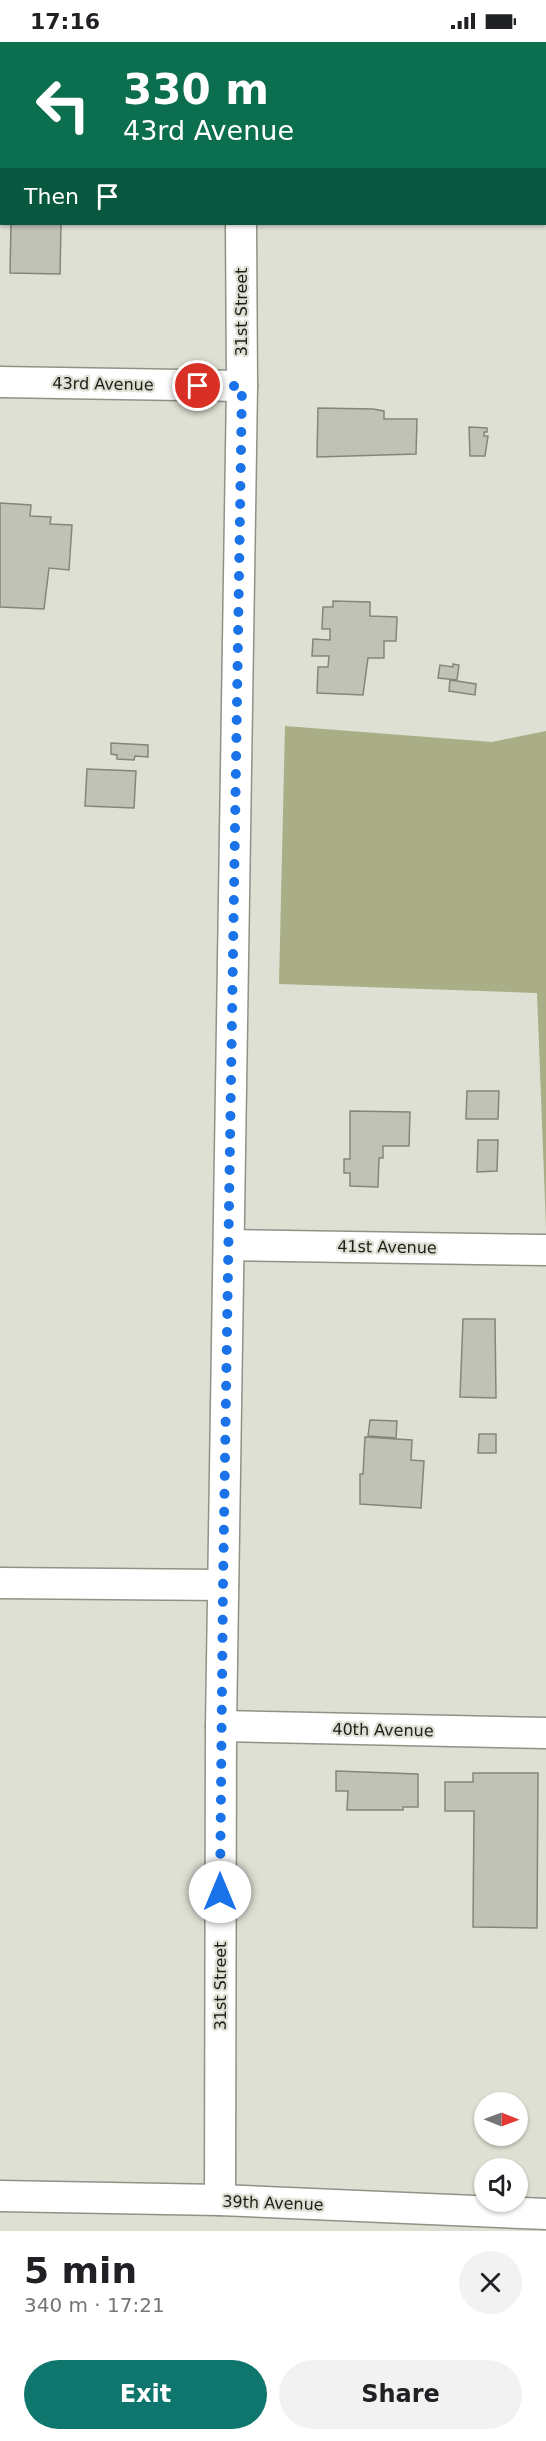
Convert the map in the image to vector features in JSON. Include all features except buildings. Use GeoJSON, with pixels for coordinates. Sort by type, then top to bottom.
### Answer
{"type":"FeatureCollection","features":[{"type":"Feature","properties":{"kind":"street","name":"31st Street"},"geometry":{"type":"LineString","coordinates":[[220,2200],[221,1726],[242,386],[241,225]]}},
{"type":"Feature","properties":{"kind":"street","name":"43rd Avenue"},"geometry":{"type":"LineString","coordinates":[[0,382],[242,386]]}},
{"type":"Feature","properties":{"kind":"street","name":"41st Avenue"},"geometry":{"type":"LineString","coordinates":[[229,1245],[546,1250]]}},
{"type":"Feature","properties":{"kind":"street"},"geometry":{"type":"LineString","coordinates":[[0,1583],[223,1585]]}},
{"type":"Feature","properties":{"kind":"street","name":"40th Avenue"},"geometry":{"type":"LineString","coordinates":[[221,1726],[546,1733]]}},
{"type":"Feature","properties":{"kind":"street","name":"39th Avenue"},"geometry":{"type":"LineString","coordinates":[[0,2196],[220,2200],[546,2214]]}},
{"type":"Feature","properties":{"kind":"green space"},"geometry":{"type":"Polygon","coordinates":[[[285,726],[492,742],[546,731],[546,1227],[537,993],[279,984],[285,726]]]}},
{"type":"Feature","properties":{"kind":"route"},"geometry":{"type":"LineString","coordinates":[[198,386],[242,386],[220,1892]]}}]}
